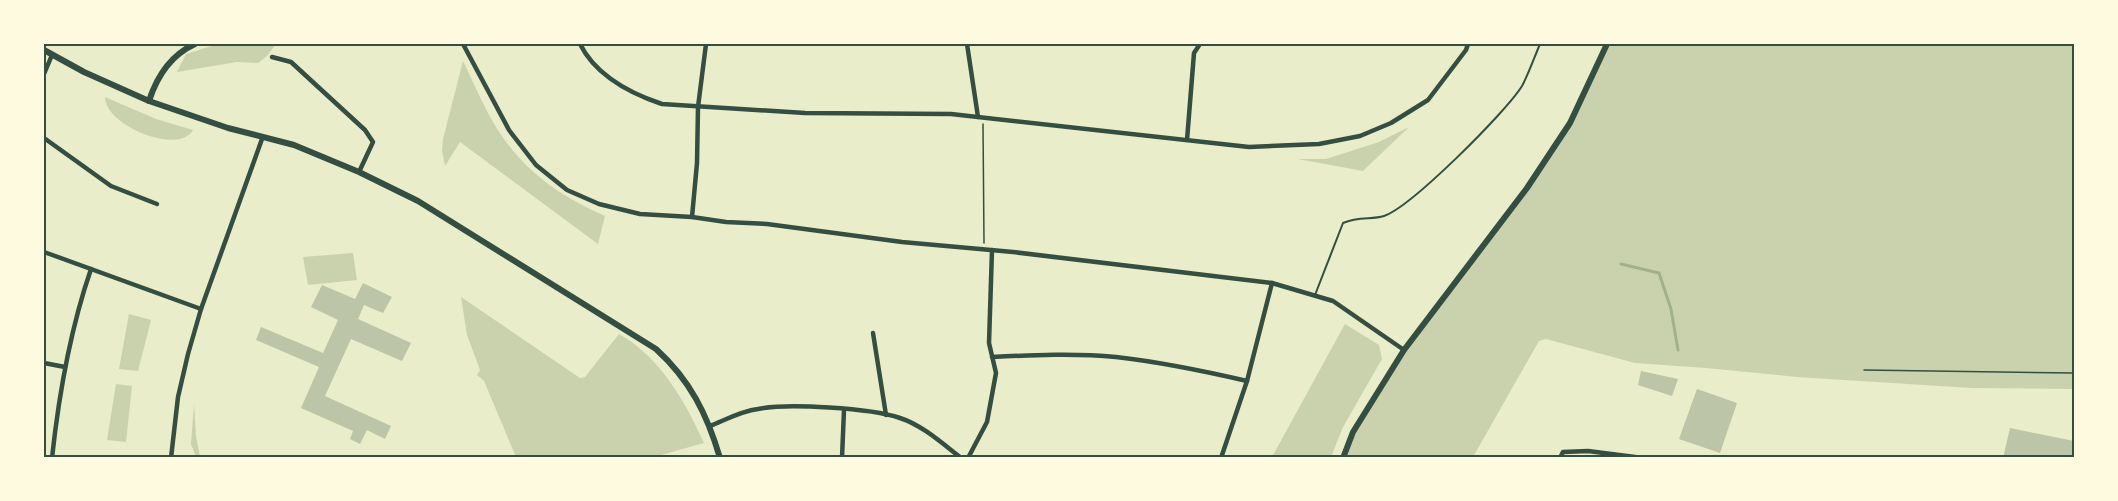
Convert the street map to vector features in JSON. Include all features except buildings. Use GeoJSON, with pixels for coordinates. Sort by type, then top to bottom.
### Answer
{"type":"FeatureCollection","features":[{"type":"Feature","properties":{"kind":"street"},"geometry":{"type":"LineString","coordinates":[[149,101],[158,78],[172,60],[195,44]]}},
{"type":"Feature","properties":{"kind":"street"},"geometry":{"type":"LineString","coordinates":[[464,44],[509,130],[536,165],[567,190],[599,204],[640,214],[767,224],[902,242],[984,249],[1272,283],[1333,301],[1351,311],[1404,350]]}},
{"type":"Feature","properties":{"kind":"street"},"geometry":{"type":"LineString","coordinates":[[580,44],[599,69],[614,83],[641,97],[662,104],[805,113],[951,114],[1249,147],[1319,144],[1360,136],[1391,123],[1428,100],[1466,50],[1468,44]]}},
{"type":"Feature","properties":{"kind":"street"},"geometry":{"type":"LineString","coordinates":[[692,217],[697,164],[698,106],[706,44]]}},
{"type":"Feature","properties":{"kind":"street"},"geometry":{"type":"LineString","coordinates":[[967,44],[980,117]]}},
{"type":"Feature","properties":{"kind":"street"},"geometry":{"type":"LineString","coordinates":[[1187,140],[1194,53],[1200,44]]}},
{"type":"Feature","properties":{"kind":"street"},"geometry":{"type":"LineString","coordinates":[[1343,458],[1353,432],[1404,350],[1527,188],[1570,123],[1607,44]]}},
{"type":"Feature","properties":{"kind":"street"},"geometry":{"type":"LineString","coordinates":[[44,50],[84,72],[149,101],[262,139],[294,146],[359,172],[418,201],[656,349],[693,391],[710,426],[720,458]]}},
{"type":"Feature","properties":{"kind":"street"},"geometry":{"type":"LineString","coordinates":[[44,74],[52,55]]}},
{"type":"Feature","properties":{"kind":"street"},"geometry":{"type":"LineString","coordinates":[[272,57],[291,62],[365,130],[373,142],[359,172]]}},
{"type":"Feature","properties":{"kind":"street"},"geometry":{"type":"LineString","coordinates":[[44,138],[111,186],[157,204]]}},
{"type":"Feature","properties":{"kind":"street"},"geometry":{"type":"LineString","coordinates":[[171,458],[182,379],[201,309],[262,139]]}},
{"type":"Feature","properties":{"kind":"street"},"geometry":{"type":"LineString","coordinates":[[968,458],[987,422],[996,373],[989,343],[992,250]]}},
{"type":"Feature","properties":{"kind":"street"},"geometry":{"type":"LineString","coordinates":[[44,252],[201,309]]}},
{"type":"Feature","properties":{"kind":"street"},"geometry":{"type":"LineString","coordinates":[[52,458],[65,368],[78,308],[92,269]]}},
{"type":"Feature","properties":{"kind":"street"},"geometry":{"type":"LineString","coordinates":[[1221,458],[1247,381],[1272,283]]}},
{"type":"Feature","properties":{"kind":"street"},"geometry":{"type":"LineString","coordinates":[[873,333],[886,415]]}},
{"type":"Feature","properties":{"kind":"street"},"geometry":{"type":"LineString","coordinates":[[992,357],[1049,354],[1114,357],[1178,366],[1247,381]]}},
{"type":"Feature","properties":{"kind":"street"},"geometry":{"type":"LineString","coordinates":[[44,363],[65,368]]}},
{"type":"Feature","properties":{"kind":"street"},"geometry":{"type":"LineString","coordinates":[[710,426],[755,409],[793,407],[886,415],[912,423],[962,458]]}},
{"type":"Feature","properties":{"kind":"street"},"geometry":{"type":"LineString","coordinates":[[842,458],[844,410]]}},
{"type":"Feature","properties":{"kind":"street"},"geometry":{"type":"LineString","coordinates":[[1560,458],[1563,452],[1588,451],[1644,458]]}},
{"type":"Feature","properties":{"kind":"lane"},"geometry":{"type":"LineString","coordinates":[[1315,295],[1343,223],[1355,218],[1383,216],[1401,207],[1452,162],[1479,137],[1513,99],[1521,87],[1540,44]]}},
{"type":"Feature","properties":{"kind":"path"},"geometry":{"type":"LineString","coordinates":[[980,117],[984,249]]}},
{"type":"Feature","properties":{"kind":"path"},"geometry":{"type":"LineString","coordinates":[[1864,370],[2074,373]]}},
{"type":"Feature","properties":{"kind":"green space"},"geometry":{"type":"Polygon","coordinates":[[[218,44],[276,44],[258,63],[237,62],[177,72],[186,54],[218,44]]]}},
{"type":"Feature","properties":{"kind":"green space"},"geometry":{"type":"Polygon","coordinates":[[[1607,44],[2074,44],[2074,389],[1971,388],[1797,377],[1635,363],[1546,339],[1539,341],[1473,457],[1343,458],[1353,432],[1404,350],[1527,188],[1570,123],[1607,44]]]}},
{"type":"Feature","properties":{"kind":"green space"},"geometry":{"type":"Polygon","coordinates":[[[463,61],[498,129],[522,161],[551,186],[605,216],[598,244],[460,142],[445,166],[442,151],[443,139],[463,61]]]}},
{"type":"Feature","properties":{"kind":"green space"},"geometry":{"type":"Polygon","coordinates":[[[105,97],[156,119],[193,130],[185,137],[173,140],[143,134],[116,118],[108,108],[105,97]]]}},
{"type":"Feature","properties":{"kind":"green space"},"geometry":{"type":"Polygon","coordinates":[[[1409,127],[1363,171],[1298,159],[1326,159],[1379,142],[1409,127]]]}},
{"type":"Feature","properties":{"kind":"green space"},"geometry":{"type":"Polygon","coordinates":[[[353,253],[357,280],[308,285],[303,257],[353,253]]]}},
{"type":"Feature","properties":{"kind":"green space"},"geometry":{"type":"Polygon","coordinates":[[[461,297],[580,378],[585,377],[619,334],[647,355],[670,381],[704,443],[654,457],[516,457],[484,381],[477,375],[480,370],[467,335],[461,297]]]}},
{"type":"Feature","properties":{"kind":"green space"},"geometry":{"type":"Polygon","coordinates":[[[129,314],[151,320],[138,371],[119,369],[129,314]]]}},
{"type":"Feature","properties":{"kind":"green space"},"geometry":{"type":"Polygon","coordinates":[[[1345,324],[1379,345],[1382,359],[1343,427],[1331,457],[1272,457],[1345,324]]]}},
{"type":"Feature","properties":{"kind":"green space"},"geometry":{"type":"Polygon","coordinates":[[[116,384],[132,386],[126,442],[107,440],[116,384]]]}},
{"type":"Feature","properties":{"kind":"green space"},"geometry":{"type":"Polygon","coordinates":[[[194,404],[200,457],[196,457],[191,444],[194,404]]]}},
{"type":"Feature","properties":{"kind":"waterway"},"geometry":{"type":"LineString","coordinates":[[1621,264],[1659,273],[1671,309],[1678,350]]}}]}
